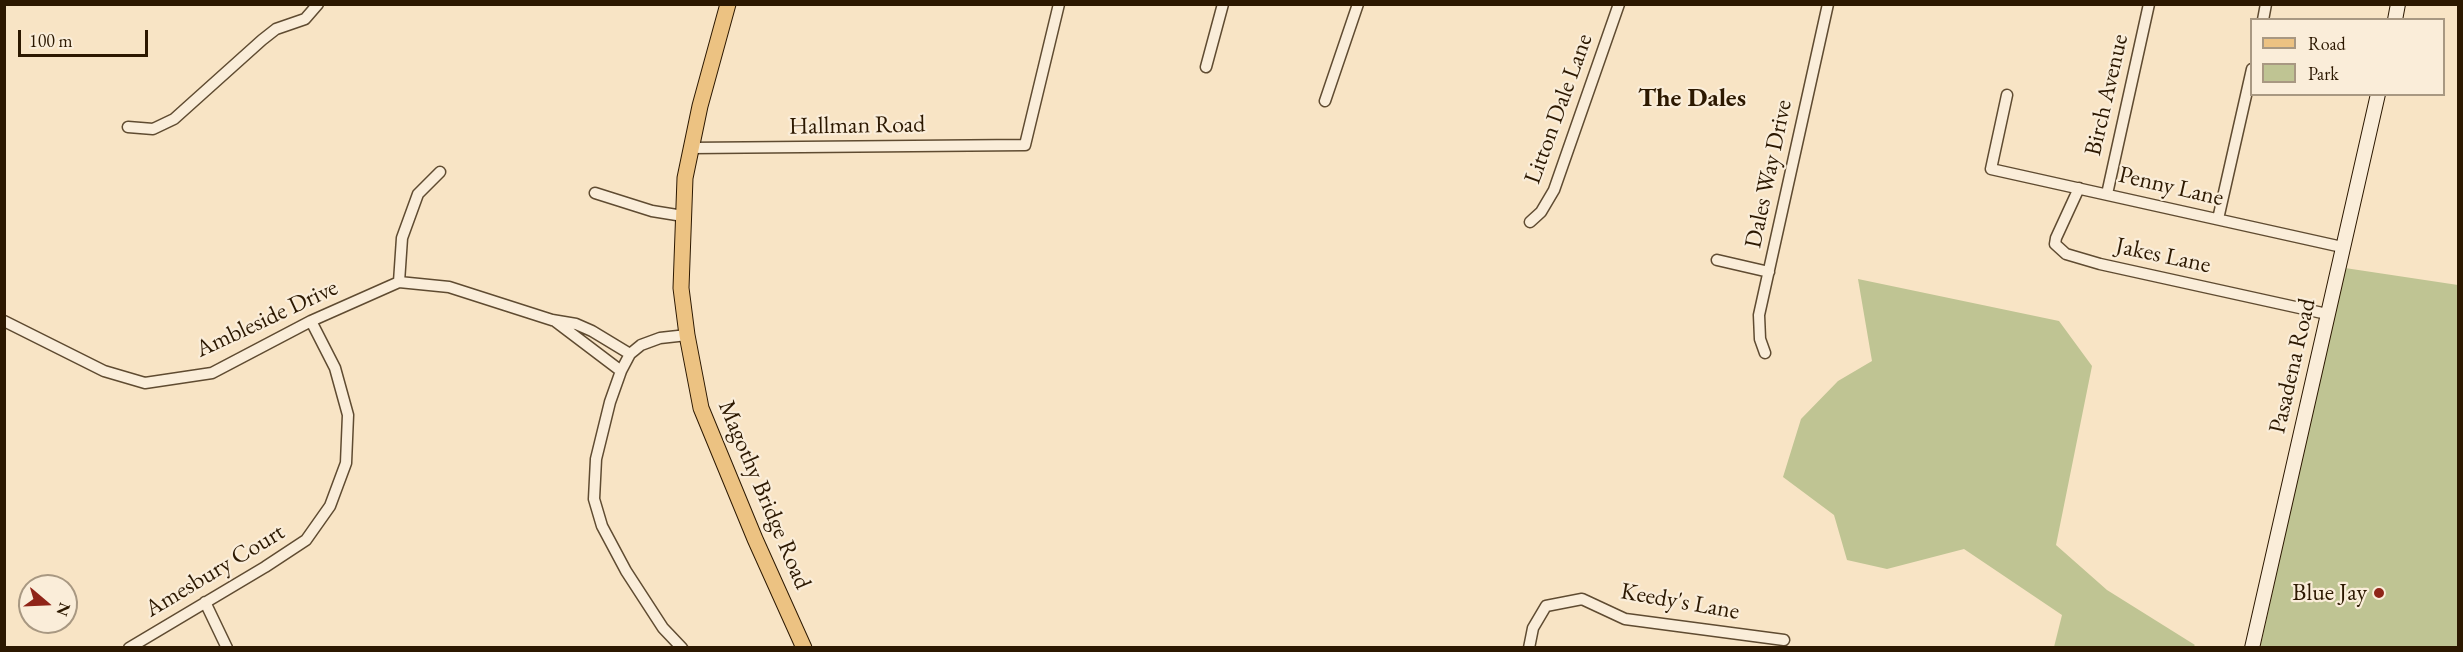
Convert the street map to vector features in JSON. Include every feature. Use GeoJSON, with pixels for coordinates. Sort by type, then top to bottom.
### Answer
{"type":"FeatureCollection","features":[{"type":"Feature","properties":{"kind":"main road","name":"Magothy Bridge Road"},"geometry":{"type":"LineString","coordinates":[[728,4],[690,148],[682,216],[681,288],[687,335],[701,408],[746,518],[804,648]]}},
{"type":"Feature","properties":{"kind":"main road","name":"Pasadena Road"},"geometry":{"type":"LineString","coordinates":[[2252,648],[2378,96]]}},
{"type":"Feature","properties":{"kind":"street"},"geometry":{"type":"LineString","coordinates":[[128,127],[153,129],[174,119],[262,40],[276,29],[305,19],[318,4]]}},
{"type":"Feature","properties":{"kind":"street","name":"Hallman Road"},"geometry":{"type":"LineString","coordinates":[[690,148],[1025,145],[1059,4]]}},
{"type":"Feature","properties":{"kind":"street"},"geometry":{"type":"LineString","coordinates":[[1206,67],[1223,4]]}},
{"type":"Feature","properties":{"kind":"street"},"geometry":{"type":"LineString","coordinates":[[1325,100],[1358,4]]}},
{"type":"Feature","properties":{"kind":"street","name":"Litton Dale Lane"},"geometry":{"type":"LineString","coordinates":[[1530,222],[1541,212],[1554,190],[1619,4]]}},
{"type":"Feature","properties":{"kind":"street","name":"Dales Way Drive"},"geometry":{"type":"LineString","coordinates":[[1765,353],[1758,327],[1828,4]]}},
{"type":"Feature","properties":{"kind":"street","name":"Birch Avenue"},"geometry":{"type":"LineString","coordinates":[[2107,194],[2149,4]]}},
{"type":"Feature","properties":{"kind":"street"},"geometry":{"type":"LineString","coordinates":[[2218,219],[2250,78]]}},
{"type":"Feature","properties":{"kind":"street","name":"Penny Lane"},"geometry":{"type":"LineString","coordinates":[[2007,95],[1991,169],[2342,247]]}},
{"type":"Feature","properties":{"kind":"street"},"geometry":{"type":"LineString","coordinates":[[399,282],[402,238],[418,194],[440,172]]}},
{"type":"Feature","properties":{"kind":"street","name":"Jakes Lane"},"geometry":{"type":"LineString","coordinates":[[2079,188],[2056,238],[2055,244],[2066,254],[2100,264],[2327,314]]}},
{"type":"Feature","properties":{"kind":"street"},"geometry":{"type":"LineString","coordinates":[[596,194],[652,211],[682,216]]}},
{"type":"Feature","properties":{"kind":"street"},"geometry":{"type":"LineString","coordinates":[[1717,260],[1769,272]]}},
{"type":"Feature","properties":{"kind":"street","name":"Ambleside Drive"},"geometry":{"type":"LineString","coordinates":[[4,321],[104,371],[145,383],[212,373],[311,321],[399,282],[449,287],[552,320],[576,324],[630,354]]}},
{"type":"Feature","properties":{"kind":"street","name":"Ambleside Drive"},"geometry":{"type":"LineString","coordinates":[[552,320],[621,371]]}},
{"type":"Feature","properties":{"kind":"street","name":"Amesbury Court"},"geometry":{"type":"LineString","coordinates":[[129,648],[306,540],[330,506],[346,463],[348,415],[335,368],[311,321]]}},
{"type":"Feature","properties":{"kind":"street"},"geometry":{"type":"LineString","coordinates":[[682,648],[663,628],[626,571],[602,526],[594,499],[596,459],[610,402],[630,354],[641,345],[660,338],[687,335]]}},
{"type":"Feature","properties":{"kind":"street","name":"Keedy's Lane"},"geometry":{"type":"LineString","coordinates":[[1528,648],[1533,628],[1546,606],[1582,599],[1625,619],[1784,640]]}},
{"type":"Feature","properties":{"kind":"street"},"geometry":{"type":"LineString","coordinates":[[205,602],[227,648]]}},
{"type":"Feature","properties":{"kind":"green space"},"geometry":{"type":"Polygon","coordinates":[[[2345,268],[2458,285],[2458,647],[2260,648],[2345,268]]]}},
{"type":"Feature","properties":{"kind":"green space"},"geometry":{"type":"Polygon","coordinates":[[[1858,279],[2059,321],[2092,366],[2056,545],[2107,590],[2195,645],[2193,647],[2054,647],[2062,615],[1964,549],[1887,569],[1847,560],[1834,515],[1783,477],[1801,419],[1838,381],[1872,361],[1858,279]]]}},
{"type":"Feature","properties":{"kind":"place","name":"Blue Jay"},"geometry":{"type":"Point","coordinates":[2379,593]}},
{"type":"Feature","properties":{"kind":"district","name":"The Dales"},"geometry":{"type":"Point","coordinates":[1692,99]}}]}
